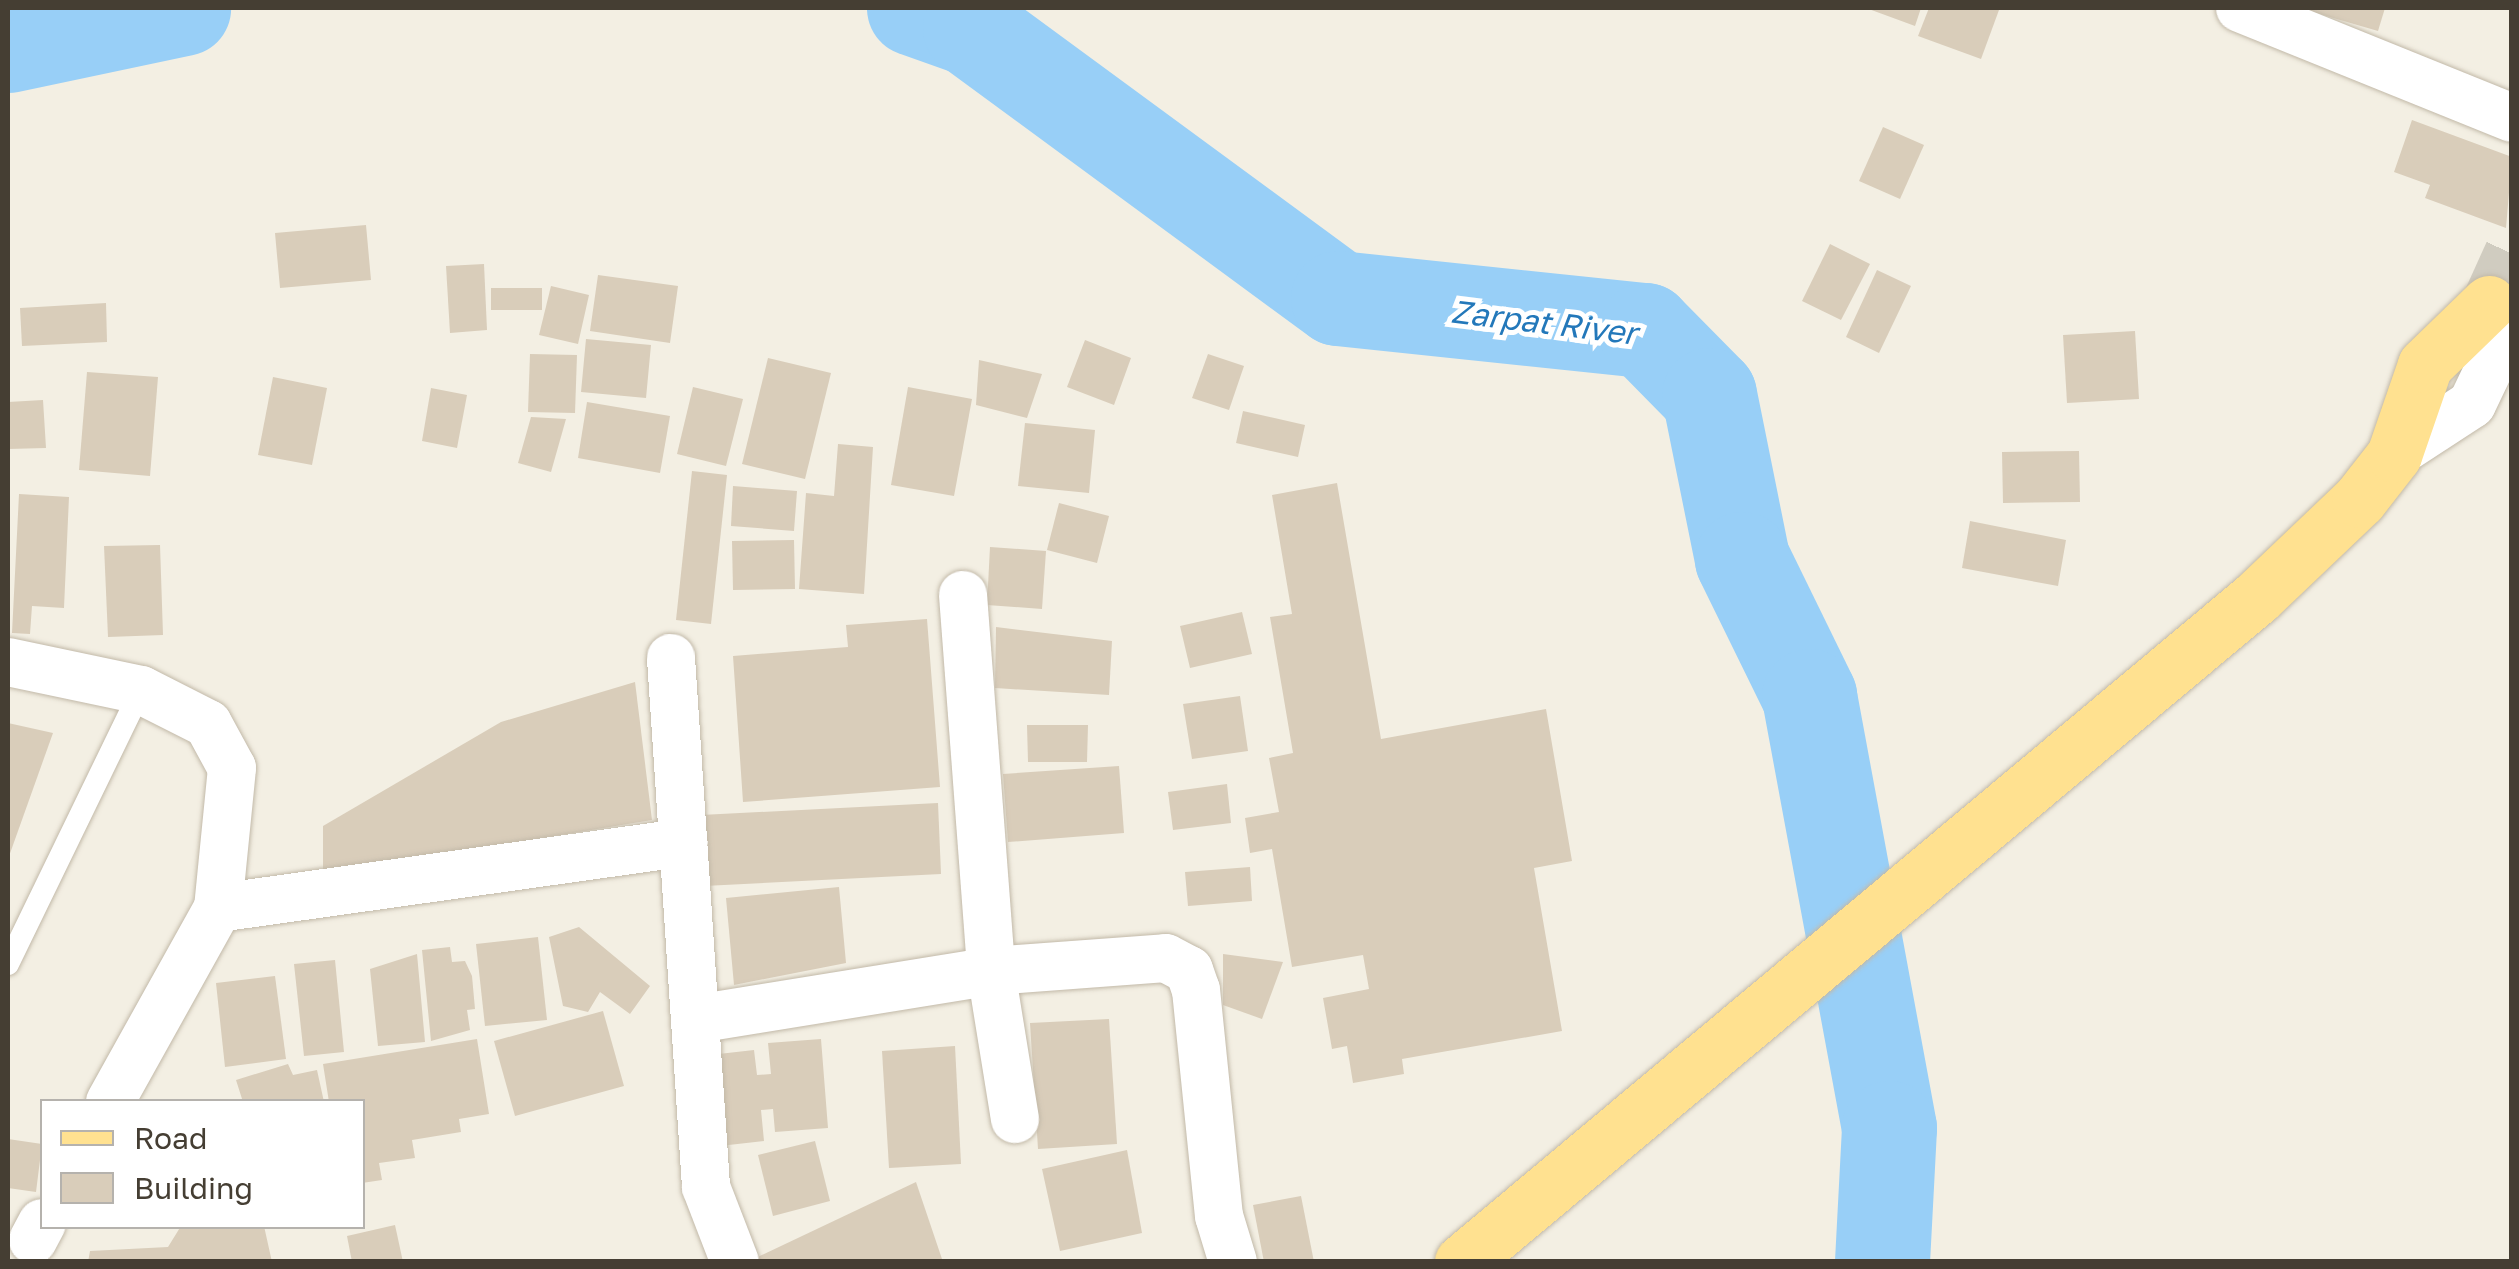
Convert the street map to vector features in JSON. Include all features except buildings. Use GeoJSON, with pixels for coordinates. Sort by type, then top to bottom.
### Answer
{"type":"FeatureCollection","features":[{"type":"Feature","properties":{"kind":"main road"},"geometry":{"type":"LineString","coordinates":[[1462,1262],[2257,597],[2394,455],[2426,365],[2500,311]]}},
{"type":"Feature","properties":{"kind":"street"},"geometry":{"type":"LineString","coordinates":[[2240,8],[2512,118]]}},
{"type":"Feature","properties":{"kind":"street"},"geometry":{"type":"LineString","coordinates":[[963,595],[991,972],[1015,1119]]}},
{"type":"Feature","properties":{"kind":"street"},"geometry":{"type":"LineString","coordinates":[[672,658],[706,1188],[735,1262]]}},
{"type":"Feature","properties":{"kind":"street"},"geometry":{"type":"LineString","coordinates":[[8,662],[141,690],[208,724],[232,768],[218,908],[112,1099]]}},
{"type":"Feature","properties":{"kind":"street"},"geometry":{"type":"LineString","coordinates":[[218,908],[683,844]]}},
{"type":"Feature","properties":{"kind":"street"},"geometry":{"type":"LineString","coordinates":[[696,1018],[991,972],[1150,958],[1189,970],[1233,1262]]}},
{"type":"Feature","properties":{"kind":"lane"},"geometry":{"type":"LineString","coordinates":[[8,964],[141,690]]}},
{"type":"Feature","properties":{"kind":"waterway","name":"Zarpat River"},"geometry":{"type":"LineString","coordinates":[[8,45],[183,8]]}},
{"type":"Feature","properties":{"kind":"waterway","name":"Zarpat River"},"geometry":{"type":"LineString","coordinates":[[914,8],[970,28],[1338,298],[1645,330],[1709,395],[1742,559],[1809,696],[1889,1128],[1882,1262]]}},
{"type":"Feature","properties":{"kind":"tunnel"},"geometry":{"type":"LineString","coordinates":[[2489,303],[2512,252]]}}]}
